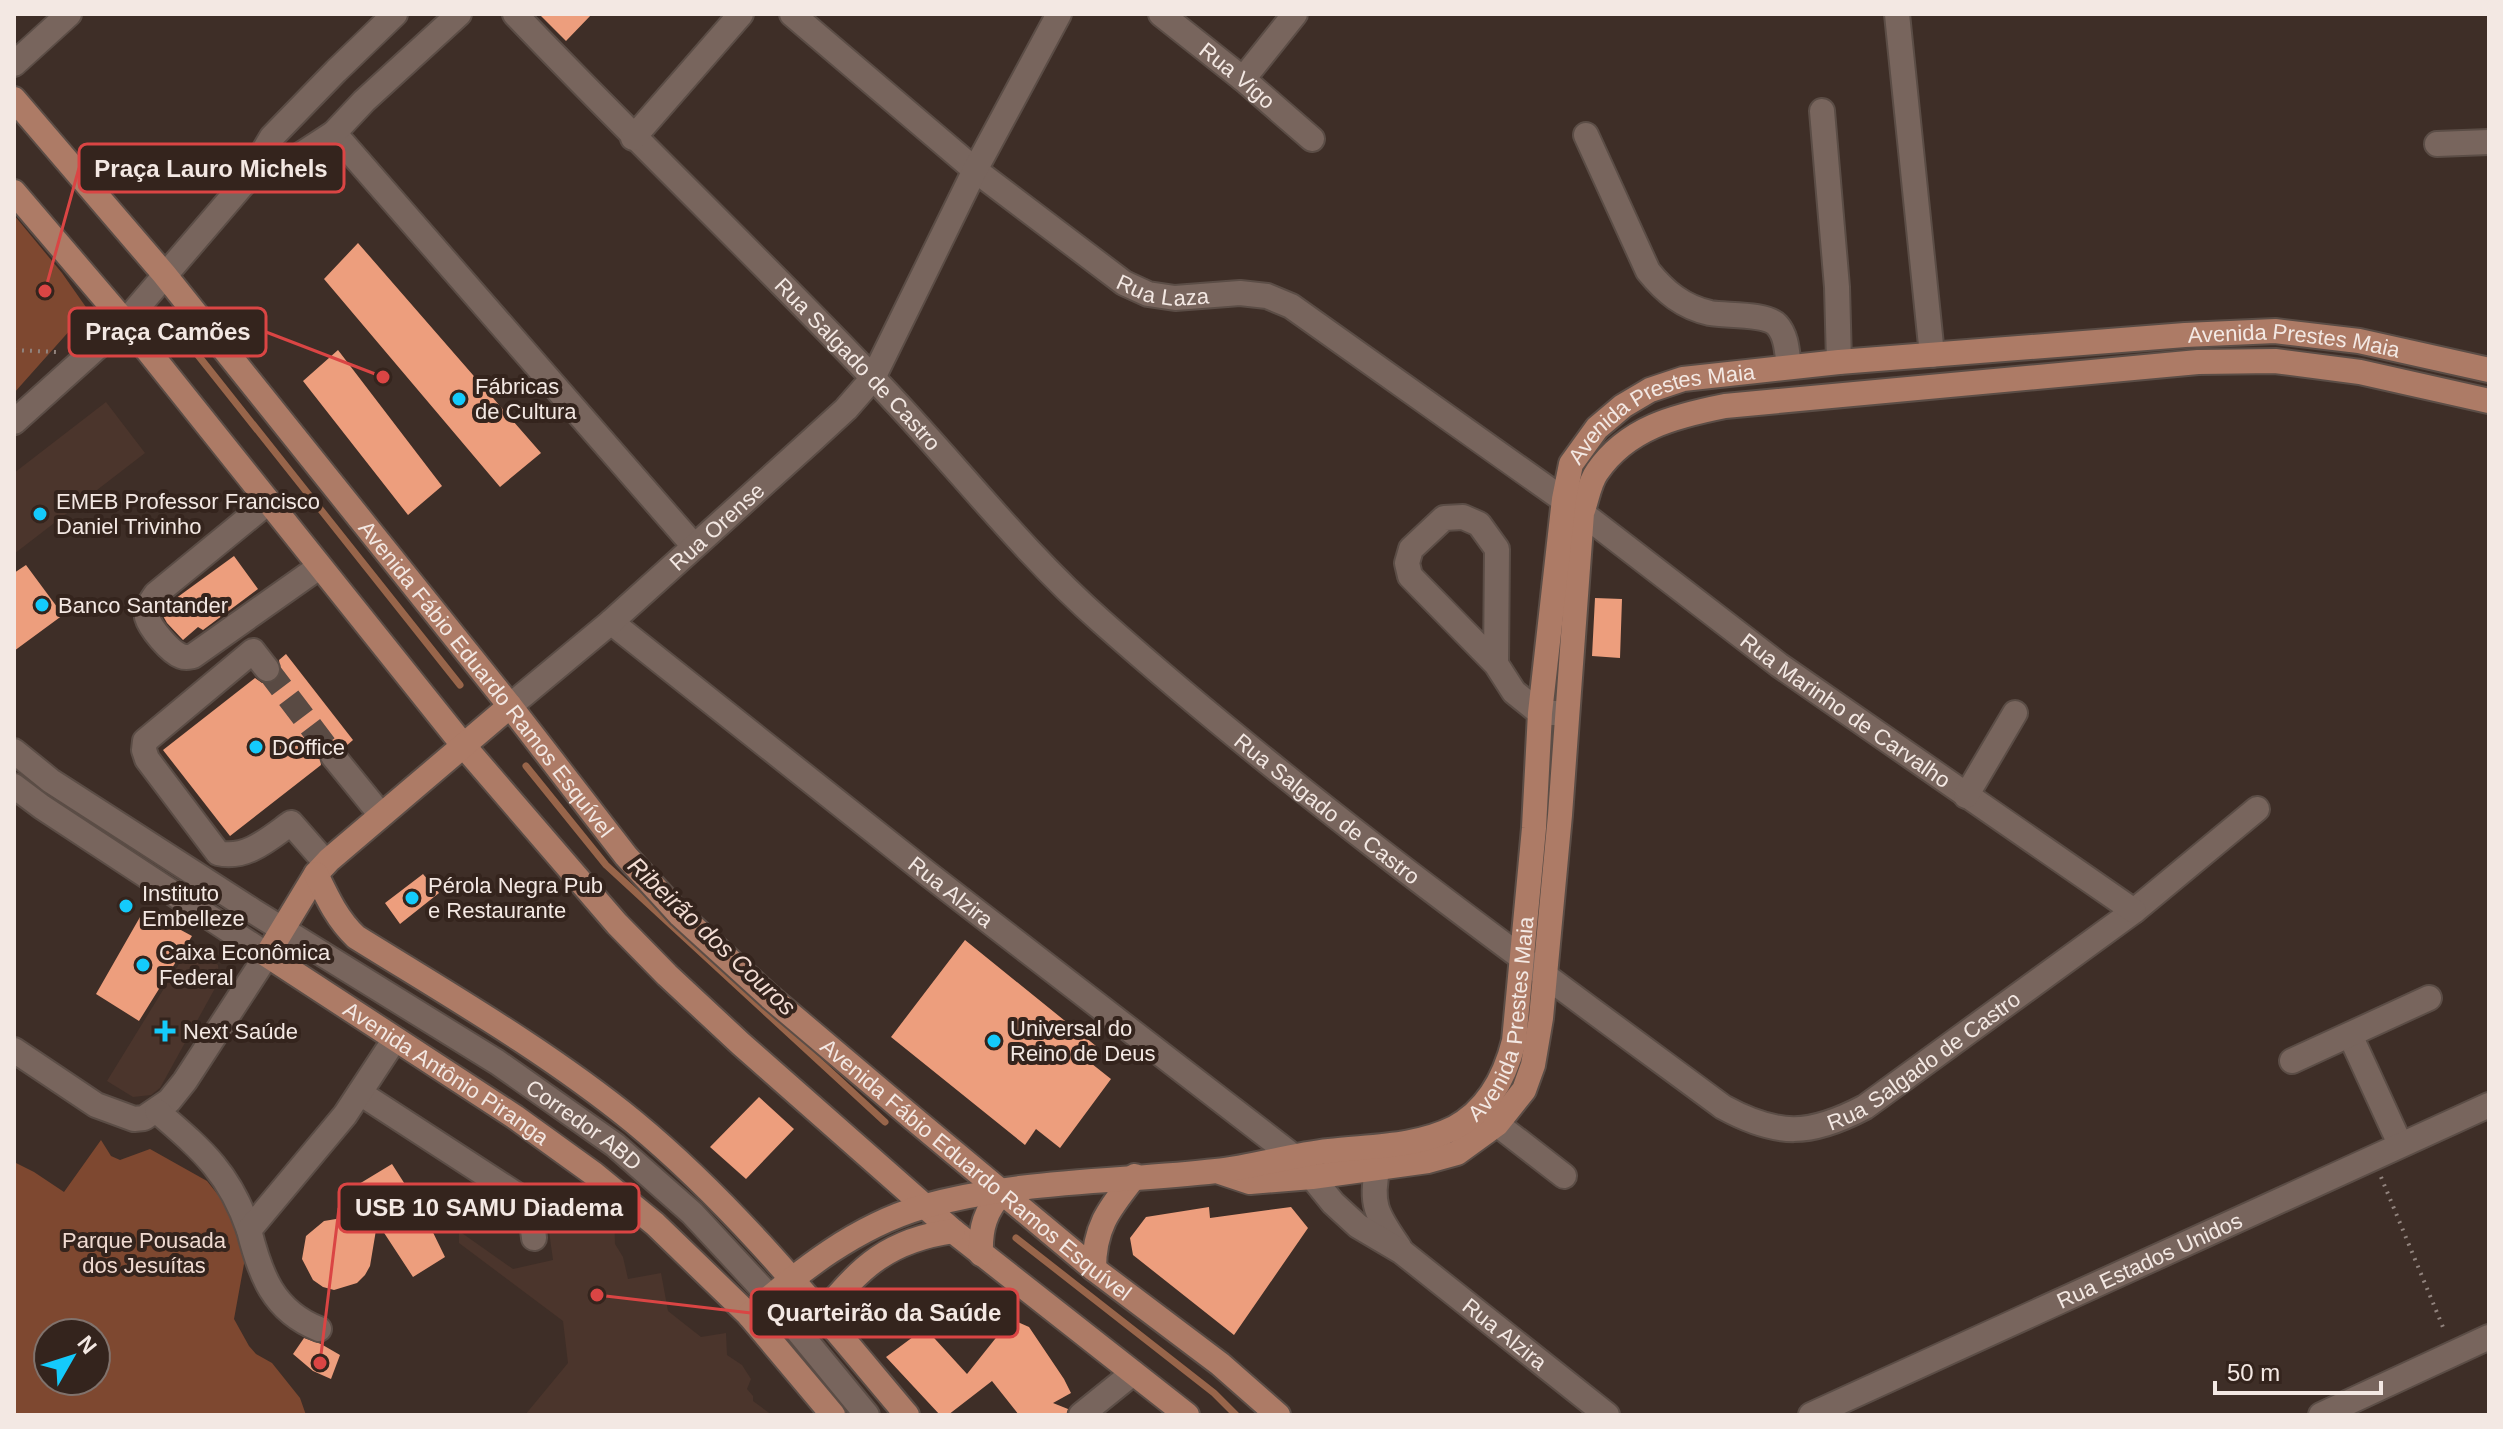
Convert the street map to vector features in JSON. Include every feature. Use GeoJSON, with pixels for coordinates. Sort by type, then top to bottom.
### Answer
{"type":"FeatureCollection","features":[{"type":"Feature","properties":{"kind":"main road","name":"Avenida Fábio Eduardo Ramos Esquível"},"geometry":{"type":"LineString","coordinates":[[14,99],[164,274],[510,706],[626,856],[680,915],[792,1016],[1094,1269],[1220,1364],[1278,1415]]}},
{"type":"Feature","properties":{"kind":"main road"},"geometry":{"type":"LineString","coordinates":[[14,192],[125,322],[463,745],[617,924],[667,975],[953,1231],[1187,1415]]}},
{"type":"Feature","properties":{"kind":"main road","name":"Avenida Prestes Maia"},"geometry":{"type":"LineString","coordinates":[[749,1315],[833,1248],[864,1230],[925,1206],[1003,1192],[1135,1176],[1218,1171],[1293,1156],[1412,1141],[1487,1116],[1524,1090],[1533,1065],[1541,1018],[1555,874],[1567,713],[1573,506],[1571,464],[1597,428],[1623,406],[1650,390],[1683,379],[1839,362],[2275,331],[2359,341],[2489,370]]}},
{"type":"Feature","properties":{"kind":"main road","name":"Avenida Prestes Maia"},"geometry":{"type":"LineString","coordinates":[[1218,1171],[1250,1182],[1428,1161],[1457,1153],[1487,1116],[1508,1065],[1514,1041],[1534,828],[1540,713],[1573,506],[1618,448],[1642,430],[1725,406],[2198,362],[2275,361],[2360,372],[2489,401]]}},
{"type":"Feature","properties":{"kind":"main road","name":"Rua Orense"},"geometry":{"type":"LineString","coordinates":[[267,955],[321,868],[510,706]]}},
{"type":"Feature","properties":{"kind":"main road"},"geometry":{"type":"LineString","coordinates":[[321,868],[332,908],[356,937],[571,1073],[697,1179],[792,1279],[907,1415]]}},
{"type":"Feature","properties":{"kind":"main road","name":"Avenida Antônio Piranga"},"geometry":{"type":"LineString","coordinates":[[267,955],[515,1117],[594,1174],[655,1224],[749,1315],[833,1415]]}},
{"type":"Feature","properties":{"kind":"main road"},"geometry":{"type":"LineString","coordinates":[[1312,1177],[1315,1165],[1330,1151]]}},
{"type":"Feature","properties":{"kind":"main road"},"geometry":{"type":"LineString","coordinates":[[1094,1269],[1096,1236],[1107,1213],[1135,1176]]}},
{"type":"Feature","properties":{"kind":"main road"},"geometry":{"type":"LineString","coordinates":[[981,1254],[980,1234],[984,1221],[994,1200],[1003,1192]]}},
{"type":"Feature","properties":{"kind":"main road"},"geometry":{"type":"LineString","coordinates":[[822,1315],[857,1274],[879,1256],[926,1235],[953,1231]]}},
{"type":"Feature","properties":{"kind":"street"},"geometry":{"type":"LineString","coordinates":[[14,64],[69,14]]}},
{"type":"Feature","properties":{"kind":"street"},"geometry":{"type":"LineString","coordinates":[[14,422],[125,322],[245,182],[272,137],[395,14]]}},
{"type":"Feature","properties":{"kind":"street"},"geometry":{"type":"LineString","coordinates":[[245,182],[291,161],[334,133],[364,101],[459,14]]}},
{"type":"Feature","properties":{"kind":"street","name":"Rua Salgado de Castro"},"geometry":{"type":"LineString","coordinates":[[515,14],[633,138],[873,378],[1098,619],[1393,862],[1723,1107],[1750,1121],[1775,1128],[1806,1129],[1837,1122],[1865,1107],[2134,911],[2257,809]]}},
{"type":"Feature","properties":{"kind":"street"},"geometry":{"type":"LineString","coordinates":[[633,138],[741,14]]}},
{"type":"Feature","properties":{"kind":"street","name":"Rua Laza"},"geometry":{"type":"LineString","coordinates":[[792,14],[975,170],[1124,283],[1148,294],[1175,298],[1240,293],[1267,296],[1291,306],[1573,506]]}},
{"type":"Feature","properties":{"kind":"street","name":"Rua Orense"},"geometry":{"type":"LineString","coordinates":[[510,706],[611,622],[846,409],[873,378],[975,170],[1059,14]]}},
{"type":"Feature","properties":{"kind":"street","name":"Rua Vigo"},"geometry":{"type":"LineString","coordinates":[[1161,14],[1312,139]]}},
{"type":"Feature","properties":{"kind":"street"},"geometry":{"type":"LineString","coordinates":[[1243,79],[1295,14]]}},
{"type":"Feature","properties":{"kind":"street"},"geometry":{"type":"LineString","coordinates":[[1897,14],[1932,355]]}},
{"type":"Feature","properties":{"kind":"street"},"geometry":{"type":"LineString","coordinates":[[336,71],[364,101]]}},
{"type":"Feature","properties":{"kind":"street"},"geometry":{"type":"LineString","coordinates":[[1822,111],[1837,287],[1839,362]]}},
{"type":"Feature","properties":{"kind":"street"},"geometry":{"type":"LineString","coordinates":[[334,133],[694,546]]}},
{"type":"Feature","properties":{"kind":"street"},"geometry":{"type":"LineString","coordinates":[[1586,135],[1648,271],[1662,289],[1678,301],[1708,312],[1767,319],[1776,323],[1784,336],[1789,367]]}},
{"type":"Feature","properties":{"kind":"street"},"geometry":{"type":"LineString","coordinates":[[2437,144],[2489,142]]}},
{"type":"Feature","properties":{"kind":"street"},"geometry":{"type":"LineString","coordinates":[[267,503],[156,594],[148,608],[147,619],[152,626],[174,652],[186,657],[193,656],[319,567]]}},
{"type":"Feature","properties":{"kind":"street","name":"Rua Marinho de Carvalho"},"geometry":{"type":"LineString","coordinates":[[1573,506],[1779,665],[2134,911]]}},
{"type":"Feature","properties":{"kind":"street"},"geometry":{"type":"LineString","coordinates":[[1496,664],[1497,549],[1479,524],[1463,517],[1444,518],[1411,549],[1407,563],[1410,576],[1496,664],[1514,692],[1540,713],[1567,713]]}},
{"type":"Feature","properties":{"kind":"street","name":"Rua Alzira"},"geometry":{"type":"LineString","coordinates":[[611,622],[928,874],[1293,1156]]}},
{"type":"Feature","properties":{"kind":"street"},"geometry":{"type":"LineString","coordinates":[[267,669],[253,651],[145,741],[144,750],[147,759],[218,853],[225,855],[255,849],[291,823],[321,868]]}},
{"type":"Feature","properties":{"kind":"street"},"geometry":{"type":"LineString","coordinates":[[1966,796],[2015,713]]}},
{"type":"Feature","properties":{"kind":"street"},"geometry":{"type":"LineString","coordinates":[[14,751],[51,781],[282,930]]}},
{"type":"Feature","properties":{"kind":"street"},"geometry":{"type":"LineString","coordinates":[[333,756],[381,815]]}},
{"type":"Feature","properties":{"kind":"street","name":"Avenida Antônio Piranga"},"geometry":{"type":"LineString","coordinates":[[14,786],[267,955]]}},
{"type":"Feature","properties":{"kind":"street","name":"Corredor ABD"},"geometry":{"type":"LineString","coordinates":[[282,930],[497,1062],[615,1145],[692,1213],[770,1297],[867,1415]]}},
{"type":"Feature","properties":{"kind":"street"},"geometry":{"type":"LineString","coordinates":[[14,1050],[96,1105],[134,1119],[157,1111],[185,1081],[267,955]]}},
{"type":"Feature","properties":{"kind":"street"},"geometry":{"type":"LineString","coordinates":[[2292,1061],[2429,998]]}},
{"type":"Feature","properties":{"kind":"street"},"geometry":{"type":"LineString","coordinates":[[2350,1035],[2400,1144]]}},
{"type":"Feature","properties":{"kind":"street"},"geometry":{"type":"LineString","coordinates":[[249,1230],[345,1115],[395,1039]]}},
{"type":"Feature","properties":{"kind":"street"},"geometry":{"type":"LineString","coordinates":[[360,1093],[517,1195],[532,1221],[534,1238]]}},
{"type":"Feature","properties":{"kind":"street","name":"Rua Estados Unidos"},"geometry":{"type":"LineString","coordinates":[[1811,1415],[2489,1105]]}},
{"type":"Feature","properties":{"kind":"street"},"geometry":{"type":"LineString","coordinates":[[157,1111],[206,1153],[238,1198],[266,1285],[301,1322],[319,1329]]}},
{"type":"Feature","properties":{"kind":"street"},"geometry":{"type":"LineString","coordinates":[[1487,1116],[1564,1176]]}},
{"type":"Feature","properties":{"kind":"street","name":"Rua Alzira"},"geometry":{"type":"LineString","coordinates":[[1378,1167],[1373,1190],[1375,1207],[1402,1252]]}},
{"type":"Feature","properties":{"kind":"street","name":"Rua Alzira"},"geometry":{"type":"LineString","coordinates":[[1312,1177],[1333,1203],[1358,1226],[1402,1252],[1607,1415]]}},
{"type":"Feature","properties":{"kind":"street"},"geometry":{"type":"LineString","coordinates":[[2321,1415],[2489,1337]]}},
{"type":"Feature","properties":{"kind":"street"},"geometry":{"type":"LineString","coordinates":[[1081,1415],[1133,1373]]}},
{"type":"Feature","properties":{"kind":"path"},"geometry":{"type":"LineString","coordinates":[[14,350],[89,354]]}},
{"type":"Feature","properties":{"kind":"path"},"geometry":{"type":"LineString","coordinates":[[2372,1157],[2454,1353]]}},
{"type":"Feature","properties":{"kind":"shaded area","name":"EMEB Professor Francisco Daniel Trivinho"},"geometry":{"type":"Polygon","coordinates":[[[106,402],[145,453],[14,554],[14,473],[106,402]]]}},
{"type":"Feature","properties":{"kind":"shaded area","name":"Next Saúde"},"geometry":{"type":"Polygon","coordinates":[[[187,951],[218,965],[219,981],[160,1088],[151,1095],[133,1097],[107,1081],[187,951]]]}},
{"type":"Feature","properties":{"kind":"shaded area"},"geometry":{"type":"Polygon","coordinates":[[[544,1195],[578,1210],[614,1210],[615,1244],[623,1257],[628,1279],[661,1273],[668,1311],[701,1337],[726,1333],[727,1355],[742,1365],[751,1379],[747,1389],[753,1401],[772,1415],[525,1415],[568,1363],[563,1321],[459,1243],[459,1231],[513,1269],[553,1260],[544,1195]]]}},
{"type":"Feature","properties":{"kind":"green space"},"geometry":{"type":"Polygon","coordinates":[[[14,215],[88,310],[14,393],[14,215]]]}},
{"type":"Feature","properties":{"kind":"green space","name":"Parque Pousada dos Jesuítas"},"geometry":{"type":"Polygon","coordinates":[[[101,1140],[111,1156],[120,1160],[150,1149],[207,1181],[235,1216],[244,1243],[244,1264],[234,1319],[249,1346],[272,1363],[300,1398],[306,1415],[14,1415],[14,1162],[64,1192],[101,1140]]]}},
{"type":"Feature","properties":{"kind":"building"},"geometry":{"type":"Polygon","coordinates":[[[539,14],[592,14],[566,41],[539,14]]]}},
{"type":"Feature","properties":{"kind":"building","name":"Fábricas de Cultura"},"geometry":{"type":"Polygon","coordinates":[[[358,243],[541,453],[500,487],[324,279],[358,243]]]}},
{"type":"Feature","properties":{"kind":"building"},"geometry":{"type":"Polygon","coordinates":[[[338,350],[442,486],[408,515],[303,381],[338,350]]]}},
{"type":"Feature","properties":{"kind":"building"},"geometry":{"type":"Polygon","coordinates":[[[234,556],[258,589],[203,630],[198,627],[183,640],[167,623],[162,614],[164,609],[234,556]]]}},
{"type":"Feature","properties":{"kind":"building","name":"Banco Santander"},"geometry":{"type":"Polygon","coordinates":[[[26,565],[63,615],[14,651],[14,573],[26,565]]]}},
{"type":"Feature","properties":{"kind":"building"},"geometry":{"type":"Polygon","coordinates":[[[1595,598],[1622,599],[1620,658],[1592,656],[1595,598]]]}},
{"type":"Feature","properties":{"kind":"building","name":"DOffice"},"geometry":{"type":"Polygon","coordinates":[[[286,654],[353,740],[345,747],[338,742],[324,744],[319,751],[321,765],[230,836],[163,750],[255,678],[262,683],[276,681],[281,674],[279,660],[286,654]]]}},
{"type":"Feature","properties":{"kind":"building","name":"Pérola Negra Pub e Restaurante"},"geometry":{"type":"Polygon","coordinates":[[[423,874],[439,893],[400,924],[385,903],[423,874]]]}},
{"type":"Feature","properties":{"kind":"building","name":"Caixa Econômica Federal"},"geometry":{"type":"Polygon","coordinates":[[[144,910],[192,936],[139,1021],[96,994],[144,910]]]}},
{"type":"Feature","properties":{"kind":"building","name":"Universal do Reino de Deus"},"geometry":{"type":"Polygon","coordinates":[[[965,940],[1096,1046],[1087,1060],[1111,1079],[1060,1148],[1036,1129],[1025,1145],[891,1037],[965,940]]]}},
{"type":"Feature","properties":{"kind":"building"},"geometry":{"type":"Polygon","coordinates":[[[759,1097],[794,1129],[746,1179],[710,1147],[759,1097]]]}},
{"type":"Feature","properties":{"kind":"building"},"geometry":{"type":"Polygon","coordinates":[[[392,1164],[424,1214],[445,1257],[413,1277],[354,1187],[392,1164]]]}},
{"type":"Feature","properties":{"kind":"building"},"geometry":{"type":"Polygon","coordinates":[[[1209,1207],[1210,1218],[1291,1207],[1308,1228],[1234,1335],[1133,1255],[1130,1238],[1146,1217],[1209,1207]]]}},
{"type":"Feature","properties":{"kind":"building"},"geometry":{"type":"Polygon","coordinates":[[[336,1219],[377,1224],[370,1266],[365,1275],[357,1283],[334,1290],[313,1280],[302,1259],[306,1236],[324,1221],[336,1219]]]}},
{"type":"Feature","properties":{"kind":"building"},"geometry":{"type":"Polygon","coordinates":[[[1011,1319],[1029,1327],[1064,1379],[1071,1393],[1053,1403],[1068,1409],[1066,1415],[1019,1415],[992,1381],[948,1415],[940,1415],[886,1357],[925,1328],[967,1374],[1011,1319]]]}},
{"type":"Feature","properties":{"kind":"building"},"geometry":{"type":"Polygon","coordinates":[[[304,1338],[340,1355],[331,1379],[313,1371],[293,1354],[304,1338]]]}},
{"type":"Feature","properties":{"kind":"waterway"},"geometry":{"type":"LineString","coordinates":[[197,354],[460,685]]}},
{"type":"Feature","properties":{"kind":"waterway","name":"Ribeirão dos Couros"},"geometry":{"type":"LineString","coordinates":[[526,766],[606,865],[885,1122]]}},
{"type":"Feature","properties":{"kind":"waterway","name":"Ribeirão dos Couros"},"geometry":{"type":"LineString","coordinates":[[1016,1238],[1214,1393],[1236,1415]]}},
{"type":"Feature","properties":{"kind":"tunnel"},"geometry":{"type":"LineString","coordinates":[[267,669],[333,756]]}},
{"type":"Feature","properties":{"kind":"place","name":"Praça Lauro Michels"},"geometry":{"type":"Point","coordinates":[45,291]}},
{"type":"Feature","properties":{"kind":"place","name":"Praça Camões"},"geometry":{"type":"Point","coordinates":[383,377]}},
{"type":"Feature","properties":{"kind":"place","name":"Fábricas de Cultura"},"geometry":{"type":"Point","coordinates":[459,399]}},
{"type":"Feature","properties":{"kind":"place","name":"EMEB Professor Francisco Daniel Trivinho"},"geometry":{"type":"Point","coordinates":[40,514]}},
{"type":"Feature","properties":{"kind":"place","name":"Banco Santander"},"geometry":{"type":"Point","coordinates":[42,605]}},
{"type":"Feature","properties":{"kind":"place","name":"DOffice"},"geometry":{"type":"Point","coordinates":[256,747]}},
{"type":"Feature","properties":{"kind":"place","name":"Pérola Negra Pub e Restaurante"},"geometry":{"type":"Point","coordinates":[412,898]}},
{"type":"Feature","properties":{"kind":"place","name":"Instituto Embelleze"},"geometry":{"type":"Point","coordinates":[126,906]}},
{"type":"Feature","properties":{"kind":"place","name":"Caixa Econômica Federal"},"geometry":{"type":"Point","coordinates":[143,965]}},
{"type":"Feature","properties":{"kind":"place","name":"Next Saúde"},"geometry":{"type":"Point","coordinates":[165,1031]}},
{"type":"Feature","properties":{"kind":"place","name":"Universal do Reino de Deus"},"geometry":{"type":"Point","coordinates":[994,1041]}},
{"type":"Feature","properties":{"kind":"place","name":"Quarteirão da Saúde"},"geometry":{"type":"Point","coordinates":[597,1295]}},
{"type":"Feature","properties":{"kind":"place","name":"USB 10 SAMU Diadema"},"geometry":{"type":"Point","coordinates":[320,1363]}}]}
